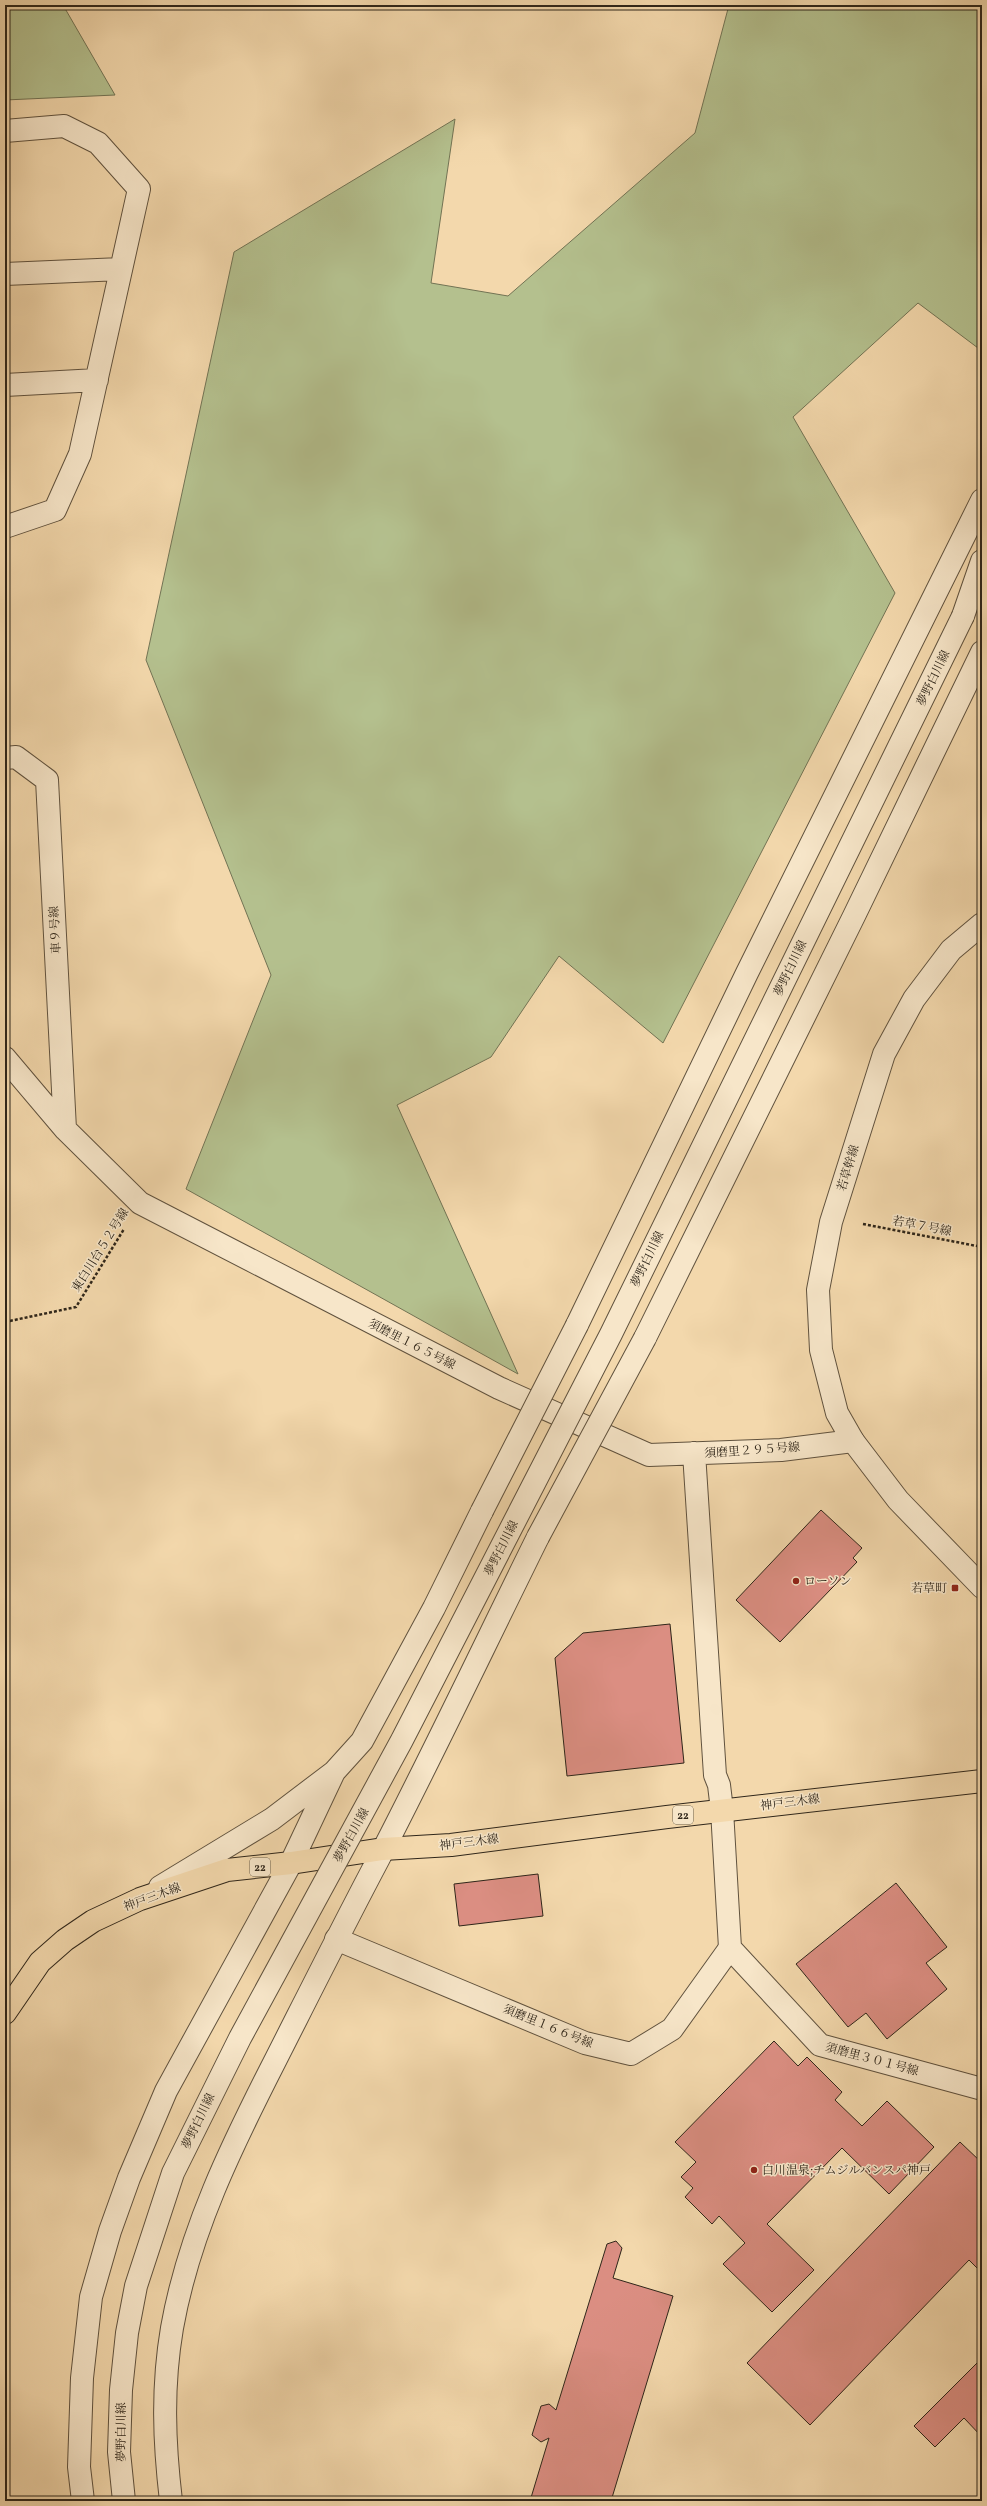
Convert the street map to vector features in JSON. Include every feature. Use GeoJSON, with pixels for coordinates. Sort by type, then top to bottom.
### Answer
{"type":"FeatureCollection","features":[{"type":"Feature","properties":{"kind":"main road","name":"神戸三木線"},"geometry":{"type":"LineString","coordinates":[[5,2014],[40,1962],[65,1940],[93,1921],[140,1899],[227,1870],[291,1863],[383,1849],[451,1844],[722,1810],[982,1781]]}},
{"type":"Feature","properties":{"kind":"street"},"geometry":{"type":"LineString","coordinates":[[5,130],[64,126],[98,143],[139,189],[80,454],[55,510],[5,527]]}},
{"type":"Feature","properties":{"kind":"street"},"geometry":{"type":"LineString","coordinates":[[5,274],[121,269]]}},
{"type":"Feature","properties":{"kind":"street"},"geometry":{"type":"LineString","coordinates":[[5,385],[97,380]]}},
{"type":"Feature","properties":{"kind":"street"},"geometry":{"type":"LineString","coordinates":[[140,1899],[272,1819],[334,1772],[362,1740],[434,1608],[577,1325],[754,959],[982,500]]}},
{"type":"Feature","properties":{"kind":"street","name":"夢野白川線"},"geometry":{"type":"LineString","coordinates":[[963,616],[982,561]]}},
{"type":"Feature","properties":{"kind":"street","name":"夢野白川線"},"geometry":{"type":"LineString","coordinates":[[124,2501],[119,2452],[121,2390],[127,2333],[136,2286],[173,2173],[240,2038],[402,1740],[608,1341],[963,616],[982,582]]}},
{"type":"Feature","properties":{"kind":"street"},"geometry":{"type":"LineString","coordinates":[[171,2501],[164,2444],[165,2390],[172,2327],[188,2264],[209,2201],[233,2143],[383,1849],[538,1537],[644,1338],[854,916],[982,652]]}},
{"type":"Feature","properties":{"kind":"street","name":"車９号線"},"geometry":{"type":"LineString","coordinates":[[5,758],[16,758],[47,780],[65,1129]]}},
{"type":"Feature","properties":{"kind":"street","name":"若草幹線"},"geometry":{"type":"LineString","coordinates":[[853,1441],[837,1413],[821,1350],[818,1290],[831,1222],[884,1054],[919,992],[951,950],[982,924]]}},
{"type":"Feature","properties":{"kind":"street"},"geometry":{"type":"LineString","coordinates":[[5,1058],[65,1129],[140,1203]]}},
{"type":"Feature","properties":{"kind":"street","name":"須磨里１６５号線"},"geometry":{"type":"LineString","coordinates":[[140,1203],[499,1388],[649,1455],[694,1453]]}},
{"type":"Feature","properties":{"kind":"street"},"geometry":{"type":"LineString","coordinates":[[853,1441],[898,1500],[982,1587]]}},
{"type":"Feature","properties":{"kind":"street","name":"須磨里２９５号線"},"geometry":{"type":"LineString","coordinates":[[722,1810],[719,1785],[715,1775],[694,1453],[781,1450],[853,1441]]}},
{"type":"Feature","properties":{"kind":"street"},"geometry":{"type":"LineString","coordinates":[[84,2501],[79,2467],[82,2378],[91,2297],[110,2231],[129,2178],[166,2091],[291,1863],[334,1772]]}},
{"type":"Feature","properties":{"kind":"street"},"geometry":{"type":"LineString","coordinates":[[722,1810],[730,1948]]}},
{"type":"Feature","properties":{"kind":"street","name":"須磨里１６６号線"},"geometry":{"type":"LineString","coordinates":[[336,1939],[585,2043],[631,2054],[672,2028],[730,1948]]}},
{"type":"Feature","properties":{"kind":"street","name":"須磨里３０１号線"},"geometry":{"type":"LineString","coordinates":[[730,1948],[820,2044],[982,2089]]}},
{"type":"Feature","properties":{"kind":"path","name":"東白川台５２号線"},"geometry":{"type":"LineString","coordinates":[[5,1322],[76,1307],[140,1203]]}},
{"type":"Feature","properties":{"kind":"path","name":"若草７号線"},"geometry":{"type":"LineString","coordinates":[[859,1223],[982,1247]]}},
{"type":"Feature","properties":{"kind":"green space"},"geometry":{"type":"Polygon","coordinates":[[[5,5],[63,5],[115,95],[5,100],[5,5]]]}},
{"type":"Feature","properties":{"kind":"green space"},"geometry":{"type":"Polygon","coordinates":[[[729,5],[982,5],[982,351],[918,303],[793,417],[895,593],[663,1043],[559,956],[491,1057],[397,1105],[518,1374],[186,1189],[271,975],[146,660],[234,252],[455,119],[431,283],[508,296],[695,133],[729,5]]]}},
{"type":"Feature","properties":{"kind":"building","name":"ローソン"},"geometry":{"type":"Polygon","coordinates":[[[821,1510],[862,1548],[853,1558],[857,1562],[780,1642],[736,1600],[821,1510]]]}},
{"type":"Feature","properties":{"kind":"building"},"geometry":{"type":"Polygon","coordinates":[[[670,1624],[684,1763],[567,1776],[555,1658],[583,1633],[670,1624]]]}},
{"type":"Feature","properties":{"kind":"building"},"geometry":{"type":"Polygon","coordinates":[[[538,1874],[543,1916],[459,1926],[454,1884],[538,1874]]]}},
{"type":"Feature","properties":{"kind":"building"},"geometry":{"type":"Polygon","coordinates":[[[896,1883],[947,1947],[926,1963],[947,1989],[887,2039],[866,2013],[848,2027],[796,1964],[896,1883]]]}},
{"type":"Feature","properties":{"kind":"building","name":"白川温泉;チムジルバンスパ神戸"},"geometry":{"type":"Polygon","coordinates":[[[774,2041],[798,2066],[807,2057],[842,2092],[835,2100],[862,2126],[887,2101],[934,2147],[889,2194],[842,2148],[767,2224],[814,2270],[772,2312],[723,2264],[745,2243],[719,2216],[712,2224],[685,2197],[693,2188],[681,2177],[696,2162],[675,2142],[774,2041]]]}},
{"type":"Feature","properties":{"kind":"building"},"geometry":{"type":"Polygon","coordinates":[[[960,2142],[981,2162],[982,2161],[982,2273],[969,2260],[810,2425],[747,2363],[960,2142]]]}},
{"type":"Feature","properties":{"kind":"building"},"geometry":{"type":"Polygon","coordinates":[[[616,2241],[622,2248],[613,2278],[673,2296],[611,2501],[530,2501],[549,2438],[541,2442],[532,2435],[541,2406],[549,2404],[556,2410],[607,2244],[616,2241]]]}},
{"type":"Feature","properties":{"kind":"building"},"geometry":{"type":"Polygon","coordinates":[[[982,2358],[982,2437],[964,2418],[935,2447],[914,2426],[982,2358]]]}},
{"type":"Feature","properties":{"kind":"place","name":"ローソン"},"geometry":{"type":"Point","coordinates":[796,1581]}},
{"type":"Feature","properties":{"kind":"place","name":"若草町"},"geometry":{"type":"Point","coordinates":[955,1588]}},
{"type":"Feature","properties":{"kind":"place","name":"白川温泉;チムジルバンスパ神戸"},"geometry":{"type":"Point","coordinates":[754,2170]}}]}
